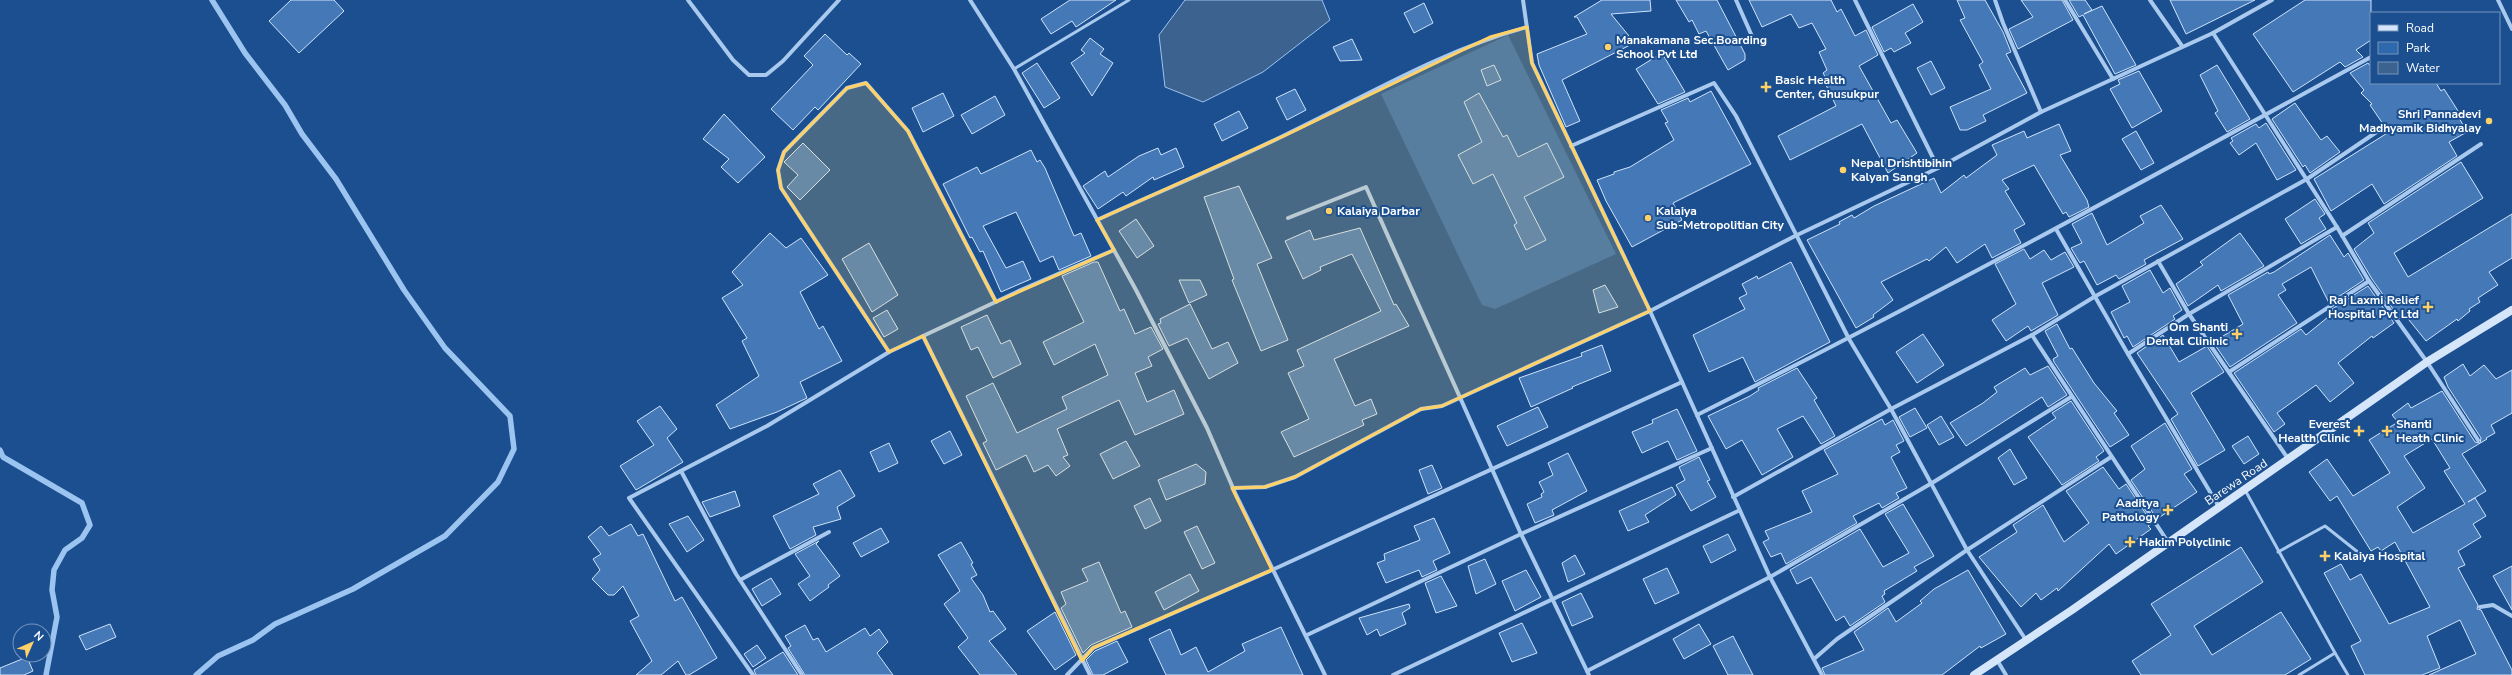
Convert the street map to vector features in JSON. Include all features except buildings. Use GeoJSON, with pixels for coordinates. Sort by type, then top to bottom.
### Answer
{"type":"FeatureCollection","features":[{"type":"Feature","properties":{"kind":"main road","name":"Barewa Road"},"geometry":{"type":"LineString","coordinates":[[1974,675],[2026,641],[2289,460],[2427,362],[2512,310]]}},
{"type":"Feature","properties":{"kind":"street"},"geometry":{"type":"LineString","coordinates":[[688,0],[733,60],[749,75],[766,74],[783,61],[838,0]]}},
{"type":"Feature","properties":{"kind":"street"},"geometry":{"type":"LineString","coordinates":[[970,0],[1014,69],[1114,250],[1207,428],[1272,570],[1307,635],[1325,675]]}},
{"type":"Feature","properties":{"kind":"street"},"geometry":{"type":"LineString","coordinates":[[1524,0],[1532,62],[1650,311],[1712,448],[1738,510],[1770,577],[1822,675]]}},
{"type":"Feature","properties":{"kind":"street"},"geometry":{"type":"LineString","coordinates":[[1736,0],[1755,43]]}},
{"type":"Feature","properties":{"kind":"street"},"geometry":{"type":"LineString","coordinates":[[1855,0],[1938,168]]}},
{"type":"Feature","properties":{"kind":"street"},"geometry":{"type":"LineString","coordinates":[[1996,0],[2003,23],[2041,112]]}},
{"type":"Feature","properties":{"kind":"street"},"geometry":{"type":"LineString","coordinates":[[2065,0],[2113,79]]}},
{"type":"Feature","properties":{"kind":"street"},"geometry":{"type":"LineString","coordinates":[[2150,0],[2182,46]]}},
{"type":"Feature","properties":{"kind":"street"},"geometry":{"type":"LineString","coordinates":[[1234,488],[1265,487],[1295,477],[1421,409],[1442,406],[1650,311],[1795,236],[1938,168],[2041,112],[2213,33],[2272,0]]}},
{"type":"Feature","properties":{"kind":"street"},"geometry":{"type":"LineString","coordinates":[[2498,0],[2512,28]]}},
{"type":"Feature","properties":{"kind":"street"},"geometry":{"type":"LineString","coordinates":[[1097,220],[1286,135],[1392,81],[1490,37],[1527,26]]}},
{"type":"Feature","properties":{"kind":"street"},"geometry":{"type":"LineString","coordinates":[[2213,33],[2307,179],[2369,281],[2427,362],[2478,440]]}},
{"type":"Feature","properties":{"kind":"street"},"geometry":{"type":"LineString","coordinates":[[1697,416],[1849,339],[2056,229],[2370,58]]}},
{"type":"Feature","properties":{"kind":"street"},"geometry":{"type":"LineString","coordinates":[[889,352],[781,188],[778,170],[784,152],[847,88],[866,83],[908,131],[996,302]]}},
{"type":"Feature","properties":{"kind":"street"},"geometry":{"type":"LineString","coordinates":[[1571,146],[1714,83],[1736,116],[1795,236],[1849,339],[1892,409],[1967,550],[2026,641]]}},
{"type":"Feature","properties":{"kind":"street"},"geometry":{"type":"LineString","coordinates":[[1733,497],[1892,409],[2032,335],[2094,297],[2307,179],[2384,127]]}},
{"type":"Feature","properties":{"kind":"street"},"geometry":{"type":"LineString","coordinates":[[2342,236],[2481,144]]}},
{"type":"Feature","properties":{"kind":"street"},"geometry":{"type":"LineString","coordinates":[[1288,218],[1366,188],[1521,534],[1588,673],[1770,577],[1932,483],[2071,397]]}},
{"type":"Feature","properties":{"kind":"street"},"geometry":{"type":"LineString","coordinates":[[2128,354],[2189,314],[2337,227]]}},
{"type":"Feature","properties":{"kind":"street"},"geometry":{"type":"LineString","coordinates":[[2056,229],[2094,297],[2220,507]]}},
{"type":"Feature","properties":{"kind":"street"},"geometry":{"type":"LineString","coordinates":[[753,675],[630,498],[767,426],[889,352],[996,302],[1114,250]]}},
{"type":"Feature","properties":{"kind":"street"},"geometry":{"type":"LineString","coordinates":[[2158,262],[2189,314],[2289,460]]}},
{"type":"Feature","properties":{"kind":"street"},"geometry":{"type":"LineString","coordinates":[[2229,372],[2369,281]]}},
{"type":"Feature","properties":{"kind":"street"},"geometry":{"type":"LineString","coordinates":[[2032,335],[2071,397],[2168,542]]}},
{"type":"Feature","properties":{"kind":"street"},"geometry":{"type":"LineString","coordinates":[[923,336],[1090,675]]}},
{"type":"Feature","properties":{"kind":"street"},"geometry":{"type":"LineString","coordinates":[[1067,675],[1093,648],[1272,570],[1491,468],[1682,382]]}},
{"type":"Feature","properties":{"kind":"street"},"geometry":{"type":"LineString","coordinates":[[1307,635],[1521,534],[1712,448]]}},
{"type":"Feature","properties":{"kind":"street"},"geometry":{"type":"LineString","coordinates":[[1814,659],[1837,639],[1967,550],[2111,457]]}},
{"type":"Feature","properties":{"kind":"street"},"geometry":{"type":"LineString","coordinates":[[681,471],[740,580],[802,675]]}},
{"type":"Feature","properties":{"kind":"street"},"geometry":{"type":"LineString","coordinates":[[1393,675],[1738,510]]}},
{"type":"Feature","properties":{"kind":"street"},"geometry":{"type":"LineString","coordinates":[[740,580],[829,532]]}},
{"type":"Feature","properties":{"kind":"street"},"geometry":{"type":"LineString","coordinates":[[2480,607],[2493,605],[2512,616]]}},
{"type":"Feature","properties":{"kind":"street"},"geometry":{"type":"LineString","coordinates":[[1997,660],[2006,675]]}},
{"type":"Feature","properties":{"kind":"lane"},"geometry":{"type":"LineString","coordinates":[[1014,69],[1129,0]]}},
{"type":"Feature","properties":{"kind":"lane"},"geometry":{"type":"LineString","coordinates":[[2245,490],[2278,552],[2348,675]]}},
{"type":"Feature","properties":{"kind":"lane"},"geometry":{"type":"LineString","coordinates":[[2278,552],[2325,526],[2364,557]]}},
{"type":"Feature","properties":{"kind":"lane"},"geometry":{"type":"LineString","coordinates":[[2299,675],[2336,653]]}},
{"type":"Feature","properties":{"kind":"highlighted area"},"geometry":{"type":"Polygon","coordinates":[[[1527,27],[1532,63],[1650,311],[1442,406],[1421,409],[1295,477],[1265,487],[1232,488],[1272,570],[1093,648],[1082,661],[923,336],[889,352],[781,188],[778,170],[784,152],[847,88],[866,83],[908,131],[996,302],[1114,250],[1097,220],[1286,135],[1490,37],[1527,27]]]}},
{"type":"Feature","properties":{"kind":"green space"},"geometry":{"type":"Polygon","coordinates":[[[1508,35],[1616,254],[1495,309],[1482,305],[1381,94],[1508,35]]]}},
{"type":"Feature","properties":{"kind":"water"},"geometry":{"type":"Polygon","coordinates":[[[1185,0],[1322,0],[1330,20],[1263,72],[1203,102],[1165,87],[1159,35],[1185,0]]]}},
{"type":"Feature","properties":{"kind":"waterway"},"geometry":{"type":"LineString","coordinates":[[196,675],[218,656],[253,640],[275,624],[353,589],[445,536],[498,482],[514,449],[510,416],[445,348],[404,290],[336,179],[302,134],[285,105],[245,53],[212,0]]}},
{"type":"Feature","properties":{"kind":"waterway"},"geometry":{"type":"LineString","coordinates":[[0,450],[3,457],[82,503],[90,525],[82,538],[65,550],[54,570],[52,590],[57,617],[46,675]]}},
{"type":"Feature","properties":{"kind":"place","name":"Manakamana Sec.Boarding School Pvt Ltd"},"geometry":{"type":"Point","coordinates":[1608,47]}},
{"type":"Feature","properties":{"kind":"place","name":"Basic Health Center, Ghusukpur"},"geometry":{"type":"Point","coordinates":[1766,87]}},
{"type":"Feature","properties":{"kind":"place","name":"Shri Pannadevi Madhyamik Bidhyalay"},"geometry":{"type":"Point","coordinates":[2489,121]}},
{"type":"Feature","properties":{"kind":"place","name":"Nepal Drishtibihin Kalyan Sangh"},"geometry":{"type":"Point","coordinates":[1843,170]}},
{"type":"Feature","properties":{"kind":"place","name":"Kalaiya Darbar"},"geometry":{"type":"Point","coordinates":[1329,211]}},
{"type":"Feature","properties":{"kind":"place","name":"Kalaiya Sub-Metropolitian City"},"geometry":{"type":"Point","coordinates":[1648,218]}},
{"type":"Feature","properties":{"kind":"place","name":"Raj Laxmi Relief Hospital Pvt Ltd"},"geometry":{"type":"Point","coordinates":[2428,307]}},
{"type":"Feature","properties":{"kind":"place","name":"Om Shanti Dental Clininic"},"geometry":{"type":"Point","coordinates":[2237,334]}},
{"type":"Feature","properties":{"kind":"place","name":"Everest Health Clinic"},"geometry":{"type":"Point","coordinates":[2359,431]}},
{"type":"Feature","properties":{"kind":"place","name":"Shanti Heath Clinic"},"geometry":{"type":"Point","coordinates":[2387,431]}},
{"type":"Feature","properties":{"kind":"place","name":"Aaditya Pathology"},"geometry":{"type":"Point","coordinates":[2168,510]}},
{"type":"Feature","properties":{"kind":"place","name":"Hakim Polyclinic"},"geometry":{"type":"Point","coordinates":[2130,542]}},
{"type":"Feature","properties":{"kind":"place","name":"Kalaiya Hospital"},"geometry":{"type":"Point","coordinates":[2325,556]}}]}
